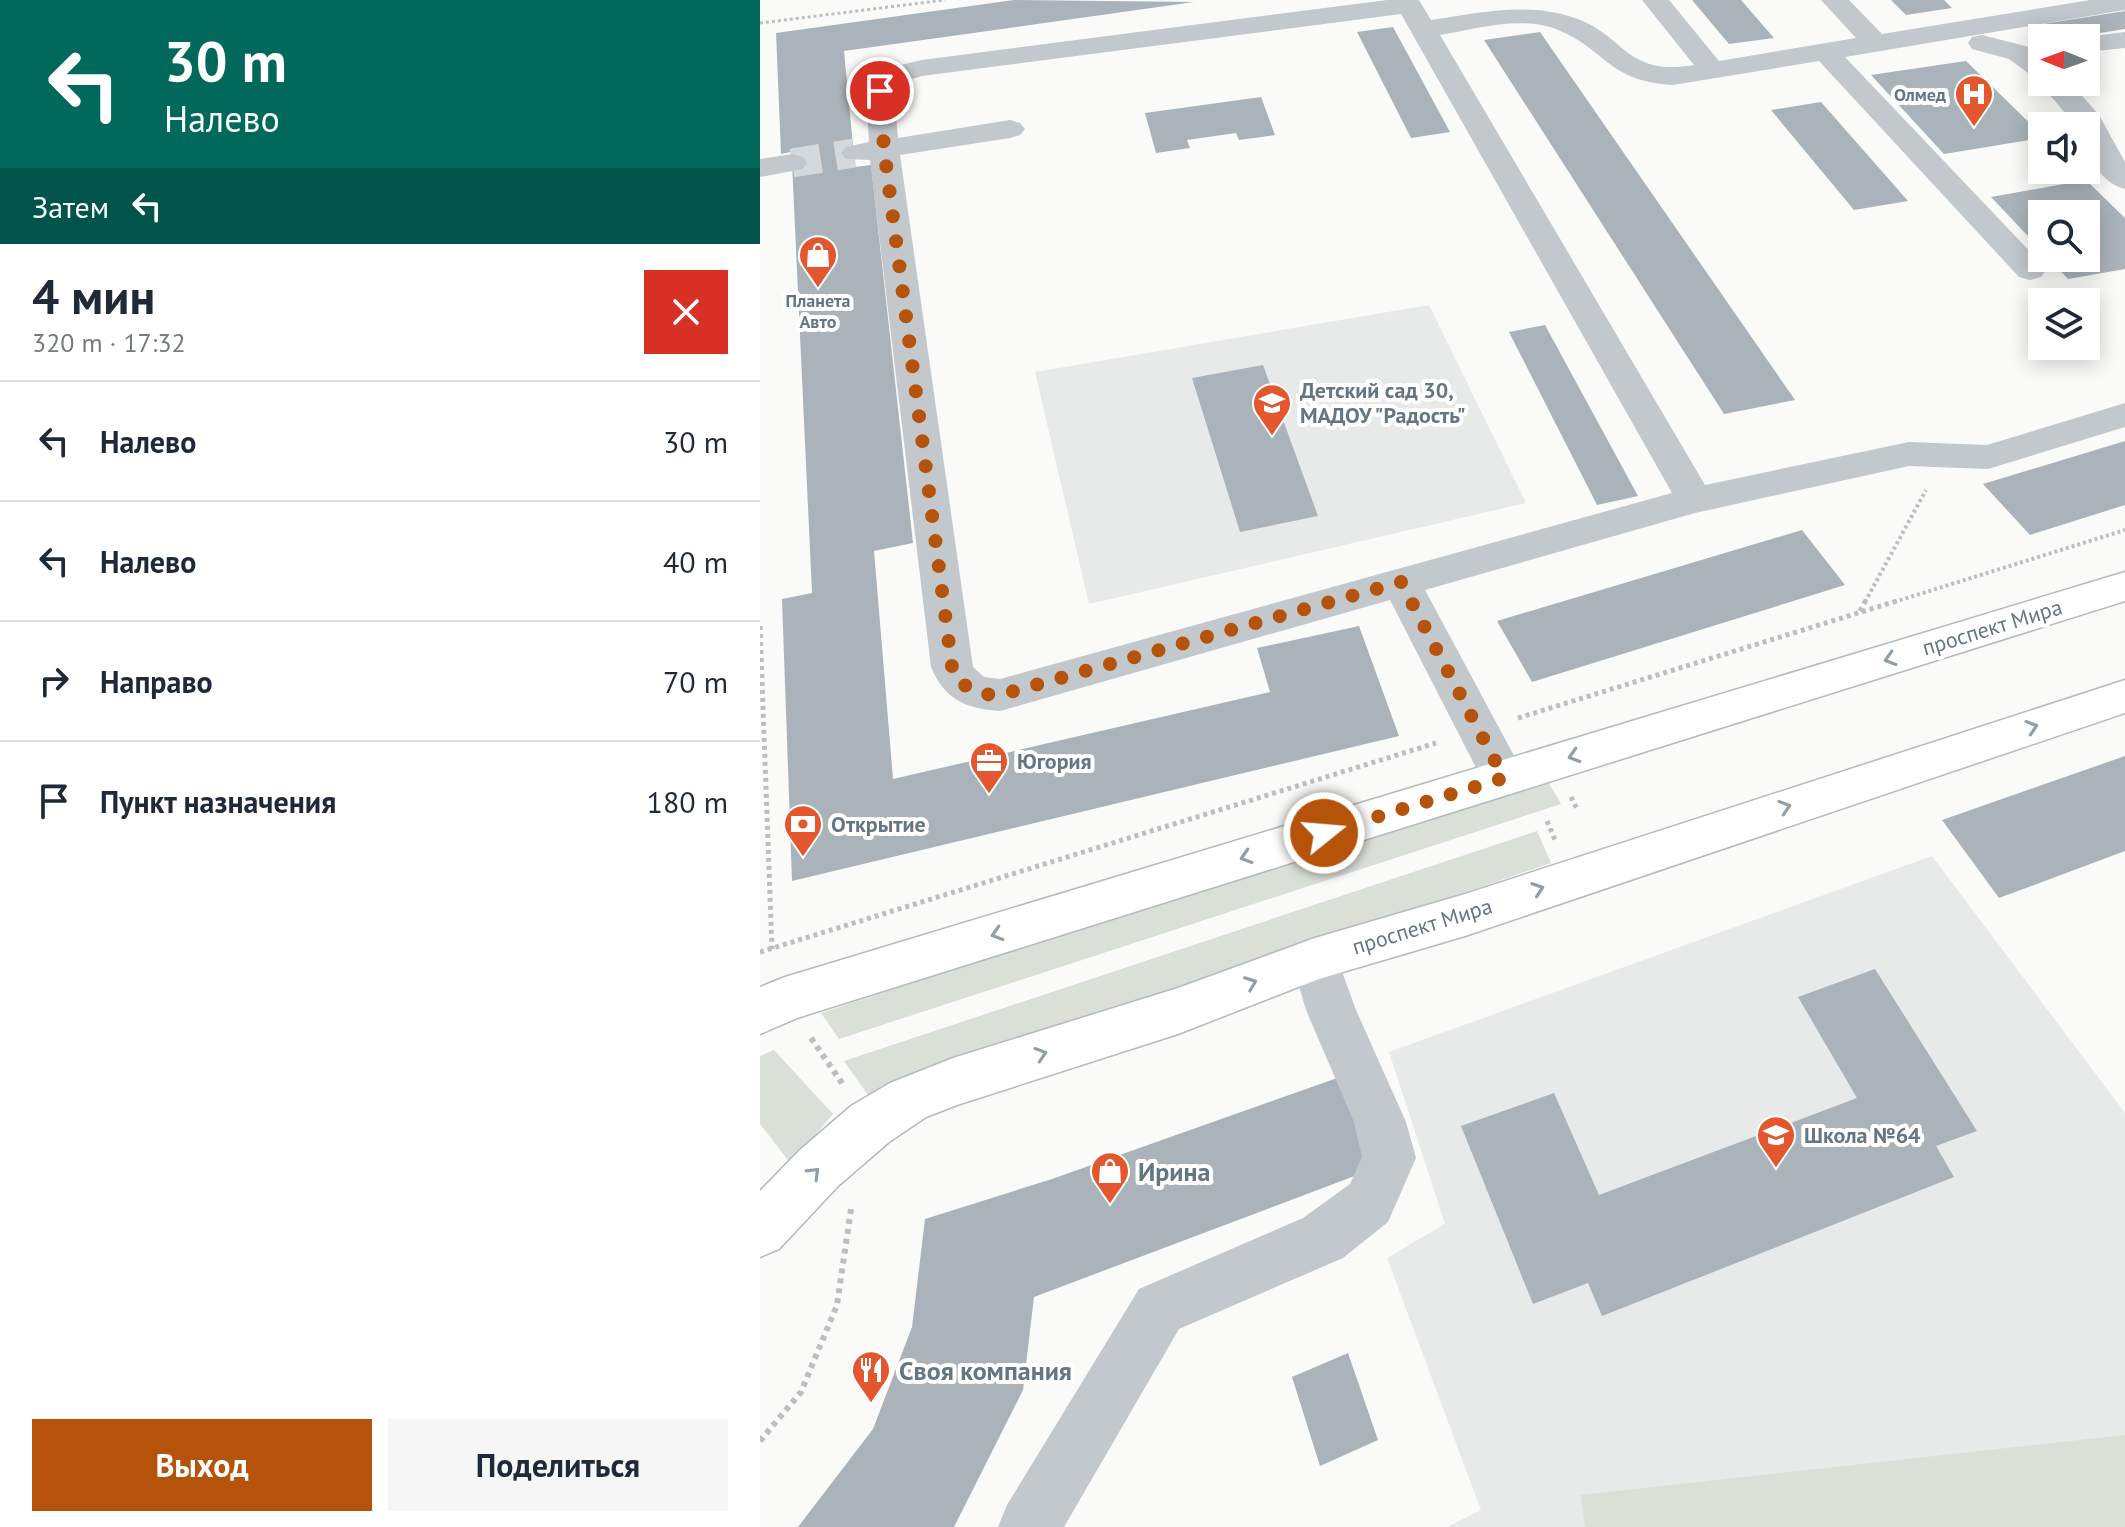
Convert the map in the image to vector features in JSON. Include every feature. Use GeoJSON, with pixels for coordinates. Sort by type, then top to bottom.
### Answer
{"type":"FeatureCollection","features":[{"type":"Feature","properties":{"kind":"main road","name":"проспект Мира"},"geometry":{"type":"LineString","coordinates":[[772,1005],[2125,586]]}},
{"type":"Feature","properties":{"kind":"main road","name":"проспект Мира"},"geometry":{"type":"LineString","coordinates":[[760,1230],[819,1168],[870,1124],[908,1100],[953,1082],[1178,1011],[1315,959],[1465,915],[2125,696]]}},
{"type":"Feature","properties":{"kind":"lane"},"geometry":{"type":"LineString","coordinates":[[1655,0],[1712,70]]}},
{"type":"Feature","properties":{"kind":"lane"},"geometry":{"type":"LineString","coordinates":[[1834,0],[1876,43]]}},
{"type":"Feature","properties":{"kind":"lane"},"geometry":{"type":"LineString","coordinates":[[2125,2],[2068,5],[1876,43],[1673,77],[1646,74],[1607,55],[1579,29],[1549,19],[1496,19],[1413,11],[902,73],[880,91],[869,151],[952,667],[957,681],[967,689],[1000,695],[1695,500],[1909,454],[1988,457],[2125,415]]}},
{"type":"Feature","properties":{"kind":"lane"},"geometry":{"type":"LineString","coordinates":[[1413,11],[1695,500]]}},
{"type":"Feature","properties":{"kind":"lane"},"geometry":{"type":"LineString","coordinates":[[2100,43],[2125,40]]}},
{"type":"Feature","properties":{"kind":"lane"},"geometry":{"type":"LineString","coordinates":[[1982,43],[2019,53],[2028,60]]}},
{"type":"Feature","properties":{"kind":"lane"},"geometry":{"type":"LineString","coordinates":[[1825,51],[2028,268]]}},
{"type":"Feature","properties":{"kind":"lane"},"geometry":{"type":"LineString","coordinates":[[2067,96],[2085,115],[2109,163],[2125,180]]}},
{"type":"Feature","properties":{"kind":"lane"},"geometry":{"type":"LineString","coordinates":[[869,151],[1010,129]]}},
{"type":"Feature","properties":{"kind":"lane"},"geometry":{"type":"LineString","coordinates":[[760,168],[792,163]]}},
{"type":"Feature","properties":{"kind":"lane"},"geometry":{"type":"LineString","coordinates":[[1401,582],[1504,778]]}},
{"type":"Feature","properties":{"kind":"lane"},"geometry":{"type":"LineString","coordinates":[[1029,1527],[1159,1309],[1323,1238],[1369,1203],[1389,1158],[1380,1122],[1331,1010],[1315,959]]}},
{"type":"Feature","properties":{"kind":"path"},"geometry":{"type":"LineString","coordinates":[[760,23],[945,0]]}},
{"type":"Feature","properties":{"kind":"path"},"geometry":{"type":"LineString","coordinates":[[1859,612],[1945,456]]}},
{"type":"Feature","properties":{"kind":"path"},"geometry":{"type":"LineString","coordinates":[[760,626],[772,1005],[870,1124]]}},
{"type":"Feature","properties":{"kind":"path"},"geometry":{"type":"LineString","coordinates":[[760,1441],[801,1392],[837,1305],[852,1199]]}},
{"type":"Feature","properties":{"kind":"shaded area","name":"Детский сад 30, МАДОУ \"Радость\""},"geometry":{"type":"Polygon","coordinates":[[[1429,305],[1526,503],[1089,604],[1035,372],[1429,305]]]}},
{"type":"Feature","properties":{"kind":"shaded area"},"geometry":{"type":"Polygon","coordinates":[[[1545,776],[1561,804],[839,1039],[821,1013],[1545,776]]]}},
{"type":"Feature","properties":{"kind":"shaded area"},"geometry":{"type":"Polygon","coordinates":[[[1537,831],[1551,863],[868,1095],[844,1061],[1537,831]]]}},
{"type":"Feature","properties":{"kind":"shaded area","name":"Школа №64"},"geometry":{"type":"Polygon","coordinates":[[[1932,856],[2125,1113],[2125,1527],[1447,1527],[1481,1510],[1387,1258],[1445,1224],[1389,1052],[1932,856]]]}},
{"type":"Feature","properties":{"kind":"shaded area"},"geometry":{"type":"Polygon","coordinates":[[[774,1050],[833,1114],[791,1164],[760,1124],[760,1056],[774,1050]]]}},
{"type":"Feature","properties":{"kind":"shaded area"},"geometry":{"type":"Polygon","coordinates":[[[2125,1435],[2125,1527],[1585,1527],[1581,1495],[2125,1435]]]}},
{"type":"Feature","properties":{"kind":"building"},"geometry":{"type":"Polygon","coordinates":[[[1014,0],[1194,2],[844,51],[855,167],[871,165],[913,543],[874,551],[893,779],[1270,692],[1257,648],[1359,626],[1399,736],[792,881],[782,599],[812,593],[792,163],[791,152],[781,154],[776,33],[1014,0]]]}},
{"type":"Feature","properties":{"kind":"building"},"geometry":{"type":"Polygon","coordinates":[[[1692,0],[1741,0],[1774,38],[1729,44],[1692,0]]]}},
{"type":"Feature","properties":{"kind":"building"},"geometry":{"type":"Polygon","coordinates":[[[1891,0],[1944,0],[1952,8],[1906,15],[1891,0]]]}},
{"type":"Feature","properties":{"kind":"building"},"geometry":{"type":"Polygon","coordinates":[[[2125,11],[2125,29],[2100,33],[2100,24],[2043,24],[2125,11]]]}},
{"type":"Feature","properties":{"kind":"building"},"geometry":{"type":"Polygon","coordinates":[[[1393,27],[1450,132],[1411,138],[1357,32],[1393,27]]]}},
{"type":"Feature","properties":{"kind":"building"},"geometry":{"type":"Polygon","coordinates":[[[1540,32],[1795,400],[1724,414],[1484,40],[1540,32]]]}},
{"type":"Feature","properties":{"kind":"building"},"geometry":{"type":"Polygon","coordinates":[[[1966,61],[2028,121],[2028,140],[1944,154],[1871,75],[1966,61]]]}},
{"type":"Feature","properties":{"kind":"building"},"geometry":{"type":"Polygon","coordinates":[[[1261,97],[1275,135],[1239,140],[1236,133],[1187,140],[1190,148],[1156,153],[1145,113],[1261,97]]]}},
{"type":"Feature","properties":{"kind":"building"},"geometry":{"type":"Polygon","coordinates":[[[1821,102],[1908,201],[1854,210],[1771,110],[1821,102]]]}},
{"type":"Feature","properties":{"kind":"building"},"geometry":{"type":"Polygon","coordinates":[[[2064,184],[2090,184],[2125,218],[2125,269],[2068,279],[2061,272],[2100,272],[2100,200],[2028,200],[2028,236],[1991,197],[2064,184]]]}},
{"type":"Feature","properties":{"kind":"building"},"geometry":{"type":"Polygon","coordinates":[[[1545,325],[1638,496],[1597,505],[1509,332],[1545,325]]]}},
{"type":"Feature","properties":{"kind":"building"},"geometry":{"type":"Polygon","coordinates":[[[1263,365],[1318,516],[1240,532],[1192,378],[1263,365]]]}},
{"type":"Feature","properties":{"kind":"building"},"geometry":{"type":"Polygon","coordinates":[[[2125,441],[2125,505],[2030,535],[1983,484],[2125,441]]]}},
{"type":"Feature","properties":{"kind":"building"},"geometry":{"type":"Polygon","coordinates":[[[1802,530],[1845,585],[1532,682],[1497,621],[1802,530]]]}},
{"type":"Feature","properties":{"kind":"building"},"geometry":{"type":"Polygon","coordinates":[[[2125,756],[2125,851],[1999,898],[1942,820],[2125,756]]]}},
{"type":"Feature","properties":{"kind":"building"},"geometry":{"type":"Polygon","coordinates":[[[1875,969],[1977,1131],[1936,1146],[1954,1177],[1602,1316],[1588,1283],[1533,1304],[1461,1126],[1554,1093],[1599,1195],[1857,1098],[1798,997],[1875,969]]]}},
{"type":"Feature","properties":{"kind":"building"},"geometry":{"type":"Polygon","coordinates":[[[1340,1077],[1373,1169],[1034,1297],[1023,1390],[954,1527],[798,1527],[873,1429],[912,1327],[925,1219],[1052,1179],[1340,1077]]]}},
{"type":"Feature","properties":{"kind":"building"},"geometry":{"type":"Polygon","coordinates":[[[1348,1353],[1378,1440],[1320,1466],[1292,1377],[1348,1353]]]}},
{"type":"Feature","properties":{"kind":"tunnel"},"geometry":{"type":"LineString","coordinates":[[792,163],[854,153]]}},
{"type":"Feature","properties":{"kind":"place","name":"Олмед"},"geometry":{"type":"Point","coordinates":[1974,128]}},
{"type":"Feature","properties":{"kind":"place","name":"Планета Авто"},"geometry":{"type":"Point","coordinates":[818,289]}},
{"type":"Feature","properties":{"kind":"place","name":"Детский сад 30, МАДОУ \"Радость\""},"geometry":{"type":"Point","coordinates":[1272,437]}},
{"type":"Feature","properties":{"kind":"place","name":"Югория"},"geometry":{"type":"Point","coordinates":[989,795]}},
{"type":"Feature","properties":{"kind":"place","name":"Открытие"},"geometry":{"type":"Point","coordinates":[803,858]}},
{"type":"Feature","properties":{"kind":"place","name":"Школа №64"},"geometry":{"type":"Point","coordinates":[1776,1169]}},
{"type":"Feature","properties":{"kind":"place","name":"Ирина"},"geometry":{"type":"Point","coordinates":[1110,1205]}},
{"type":"Feature","properties":{"kind":"place","name":"Своя компания"},"geometry":{"type":"Point","coordinates":[871,1404]}},
{"type":"Feature","properties":{"kind":"route"},"geometry":{"type":"LineString","coordinates":[[880,91],[878,101],[884,149],[952,667],[957,681],[981,694],[1000,695],[1401,582],[1504,778],[1324,833]]}}]}
